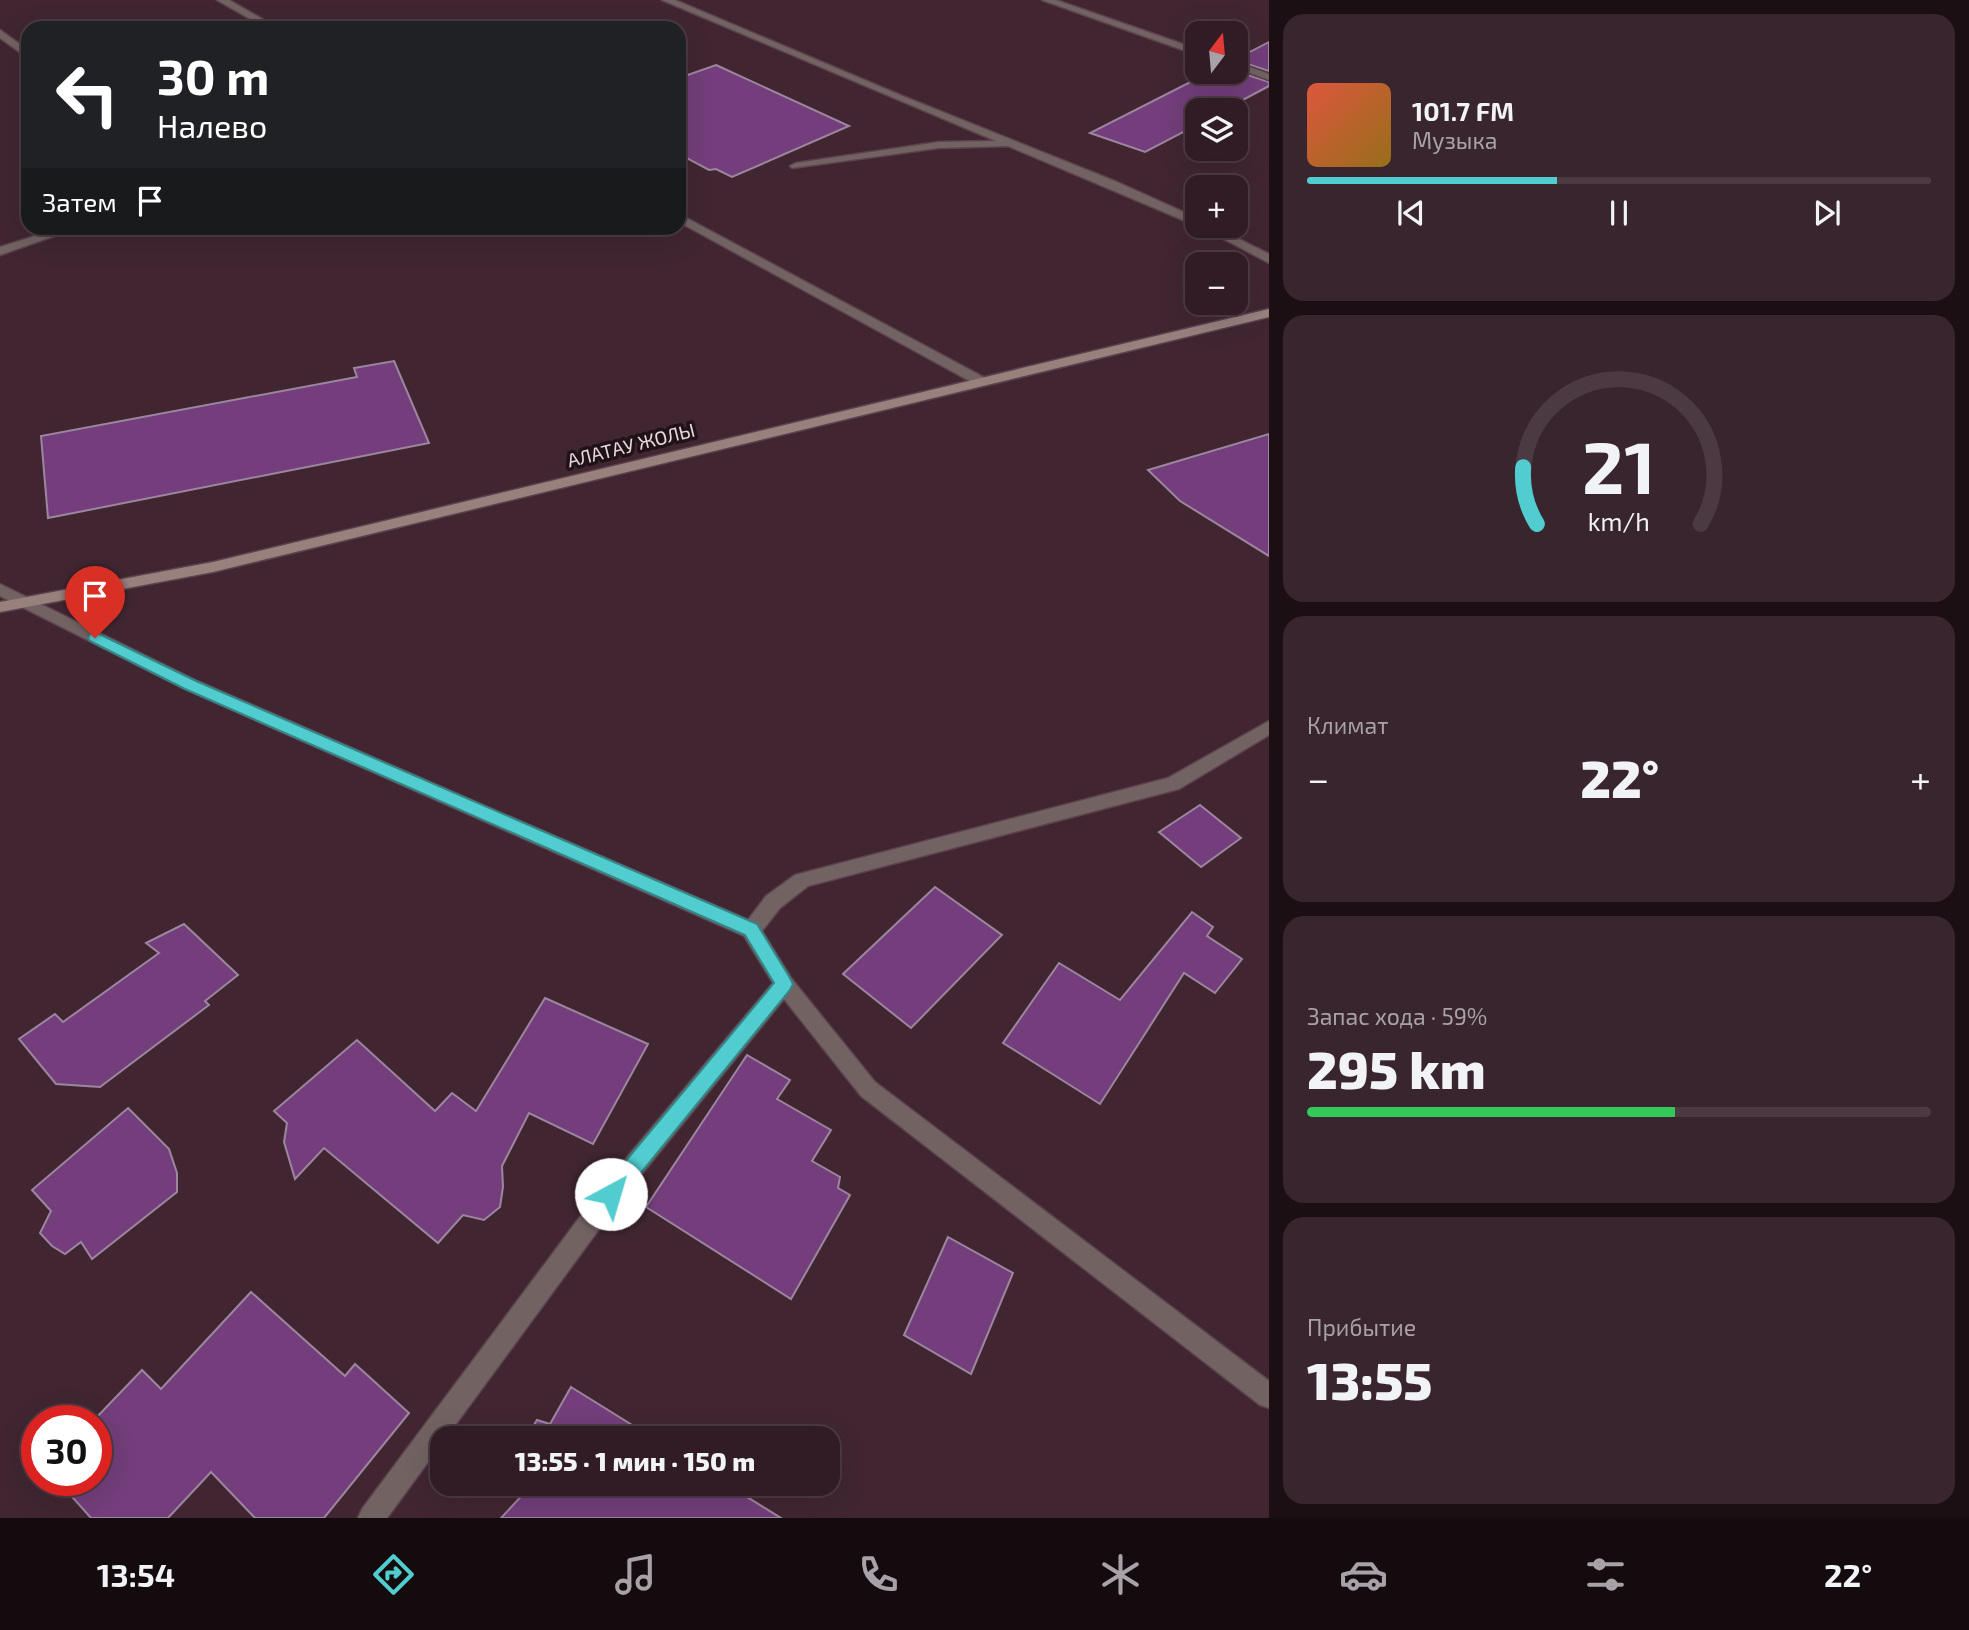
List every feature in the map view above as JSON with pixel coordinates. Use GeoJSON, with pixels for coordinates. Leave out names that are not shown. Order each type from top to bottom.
{"type":"FeatureCollection","features":[{"type":"Feature","properties":{"kind":"main road","name":"АЛАТАУ ЖОЛЫ"},"geometry":{"type":"LineString","coordinates":[[0,607],[213,567],[1269,313]]}},
{"type":"Feature","properties":{"kind":"street"},"geometry":{"type":"LineString","coordinates":[[222,0],[260,21]]}},
{"type":"Feature","properties":{"kind":"street"},"geometry":{"type":"LineString","coordinates":[[667,0],[1113,184],[1185,217]]}},
{"type":"Feature","properties":{"kind":"street"},"geometry":{"type":"LineString","coordinates":[[1047,0],[1185,48]]}},
{"type":"Feature","properties":{"kind":"street"},"geometry":{"type":"LineString","coordinates":[[0,33],[21,50]]}},
{"type":"Feature","properties":{"kind":"street"},"geometry":{"type":"LineString","coordinates":[[1248,69],[1269,76]]}},
{"type":"Feature","properties":{"kind":"street"},"geometry":{"type":"LineString","coordinates":[[796,166],[939,145],[1012,143]]}},
{"type":"Feature","properties":{"kind":"street"},"geometry":{"type":"LineString","coordinates":[[686,221],[982,382]]}},
{"type":"Feature","properties":{"kind":"street"},"geometry":{"type":"LineString","coordinates":[[0,251],[49,235]]}},
{"type":"Feature","properties":{"kind":"street"},"geometry":{"type":"LineString","coordinates":[[1229,238],[1269,258]]}},
{"type":"Feature","properties":{"kind":"street"},"geometry":{"type":"LineString","coordinates":[[0,589],[191,685],[751,930],[784,984],[868,1089],[1269,1395]]}},
{"type":"Feature","properties":{"kind":"street"},"geometry":{"type":"LineString","coordinates":[[751,930],[773,902],[802,880],[1173,784],[1269,727]]}},
{"type":"Feature","properties":{"kind":"street"},"geometry":{"type":"LineString","coordinates":[[371,1518],[611,1194],[784,984]]}},
{"type":"Feature","properties":{"kind":"building"},"geometry":{"type":"Polygon","coordinates":[[[1269,42],[1269,71],[1248,64],[1248,53],[1269,42]]]}},
{"type":"Feature","properties":{"kind":"building"},"geometry":{"type":"Polygon","coordinates":[[[716,65],[849,126],[732,177],[716,169],[709,170],[686,158],[686,76],[716,65]]]}},
{"type":"Feature","properties":{"kind":"building"},"geometry":{"type":"Polygon","coordinates":[[[1248,75],[1269,82],[1269,86],[1246,98],[1185,98],[1185,131],[1145,152],[1090,133],[1186,84],[1248,84],[1248,75]]]}},
{"type":"Feature","properties":{"kind":"building"},"geometry":{"type":"Polygon","coordinates":[[[394,361],[429,443],[48,518],[41,436],[357,377],[354,368],[394,361]]]}},
{"type":"Feature","properties":{"kind":"building"},"geometry":{"type":"Polygon","coordinates":[[[1269,434],[1269,556],[1180,501],[1148,470],[1269,434]]]}},
{"type":"Feature","properties":{"kind":"building"},"geometry":{"type":"Polygon","coordinates":[[[1200,805],[1241,838],[1201,867],[1159,832],[1200,805]]]}},
{"type":"Feature","properties":{"kind":"building"},"geometry":{"type":"Polygon","coordinates":[[[935,887],[1002,935],[911,1028],[843,974],[935,887]]]}},
{"type":"Feature","properties":{"kind":"building"},"geometry":{"type":"Polygon","coordinates":[[[1192,912],[1213,927],[1207,936],[1242,959],[1215,993],[1184,973],[1100,1104],[1003,1043],[1059,963],[1120,1000],[1192,912]]]}},
{"type":"Feature","properties":{"kind":"building"},"geometry":{"type":"Polygon","coordinates":[[[184,924],[238,975],[205,1001],[209,1005],[100,1087],[56,1084],[19,1039],[55,1014],[63,1022],[159,953],[146,943],[184,924]]]}},
{"type":"Feature","properties":{"kind":"building"},"geometry":{"type":"Polygon","coordinates":[[[545,998],[648,1044],[593,1144],[529,1113],[502,1166],[500,1207],[484,1220],[463,1215],[438,1243],[324,1148],[295,1179],[284,1142],[287,1123],[274,1111],[357,1040],[435,1111],[452,1093],[476,1111],[545,998]]]}},
{"type":"Feature","properties":{"kind":"building"},"geometry":{"type":"Polygon","coordinates":[[[747,1055],[790,1080],[777,1099],[831,1130],[812,1161],[840,1177],[838,1188],[850,1195],[791,1299],[646,1207],[747,1055]]]}},
{"type":"Feature","properties":{"kind":"building"},"geometry":{"type":"Polygon","coordinates":[[[128,1108],[169,1149],[177,1173],[177,1192],[92,1259],[81,1242],[65,1254],[52,1246],[40,1233],[51,1211],[32,1190],[128,1108]]]}},
{"type":"Feature","properties":{"kind":"building"},"geometry":{"type":"Polygon","coordinates":[[[948,1237],[1013,1273],[971,1374],[904,1335],[948,1237]]]}},
{"type":"Feature","properties":{"kind":"building"},"geometry":{"type":"Polygon","coordinates":[[[251,1292],[345,1376],[355,1364],[409,1413],[324,1518],[255,1518],[211,1472],[168,1518],[91,1518],[71,1496],[112,1496],[112,1405],[108,1405],[142,1370],[161,1389],[251,1292]]]}},
{"type":"Feature","properties":{"kind":"building"},"geometry":{"type":"Polygon","coordinates":[[[571,1387],[634,1426],[533,1426],[537,1420],[550,1424],[571,1387]]]}},
{"type":"Feature","properties":{"kind":"building"},"geometry":{"type":"Polygon","coordinates":[[[522,1496],[745,1496],[781,1518],[501,1518],[522,1496]]]}},
{"type":"Feature","properties":{"kind":"route"},"geometry":{"type":"LineString","coordinates":[[95,638],[191,685],[751,930],[784,984],[611,1194]]}}]}
